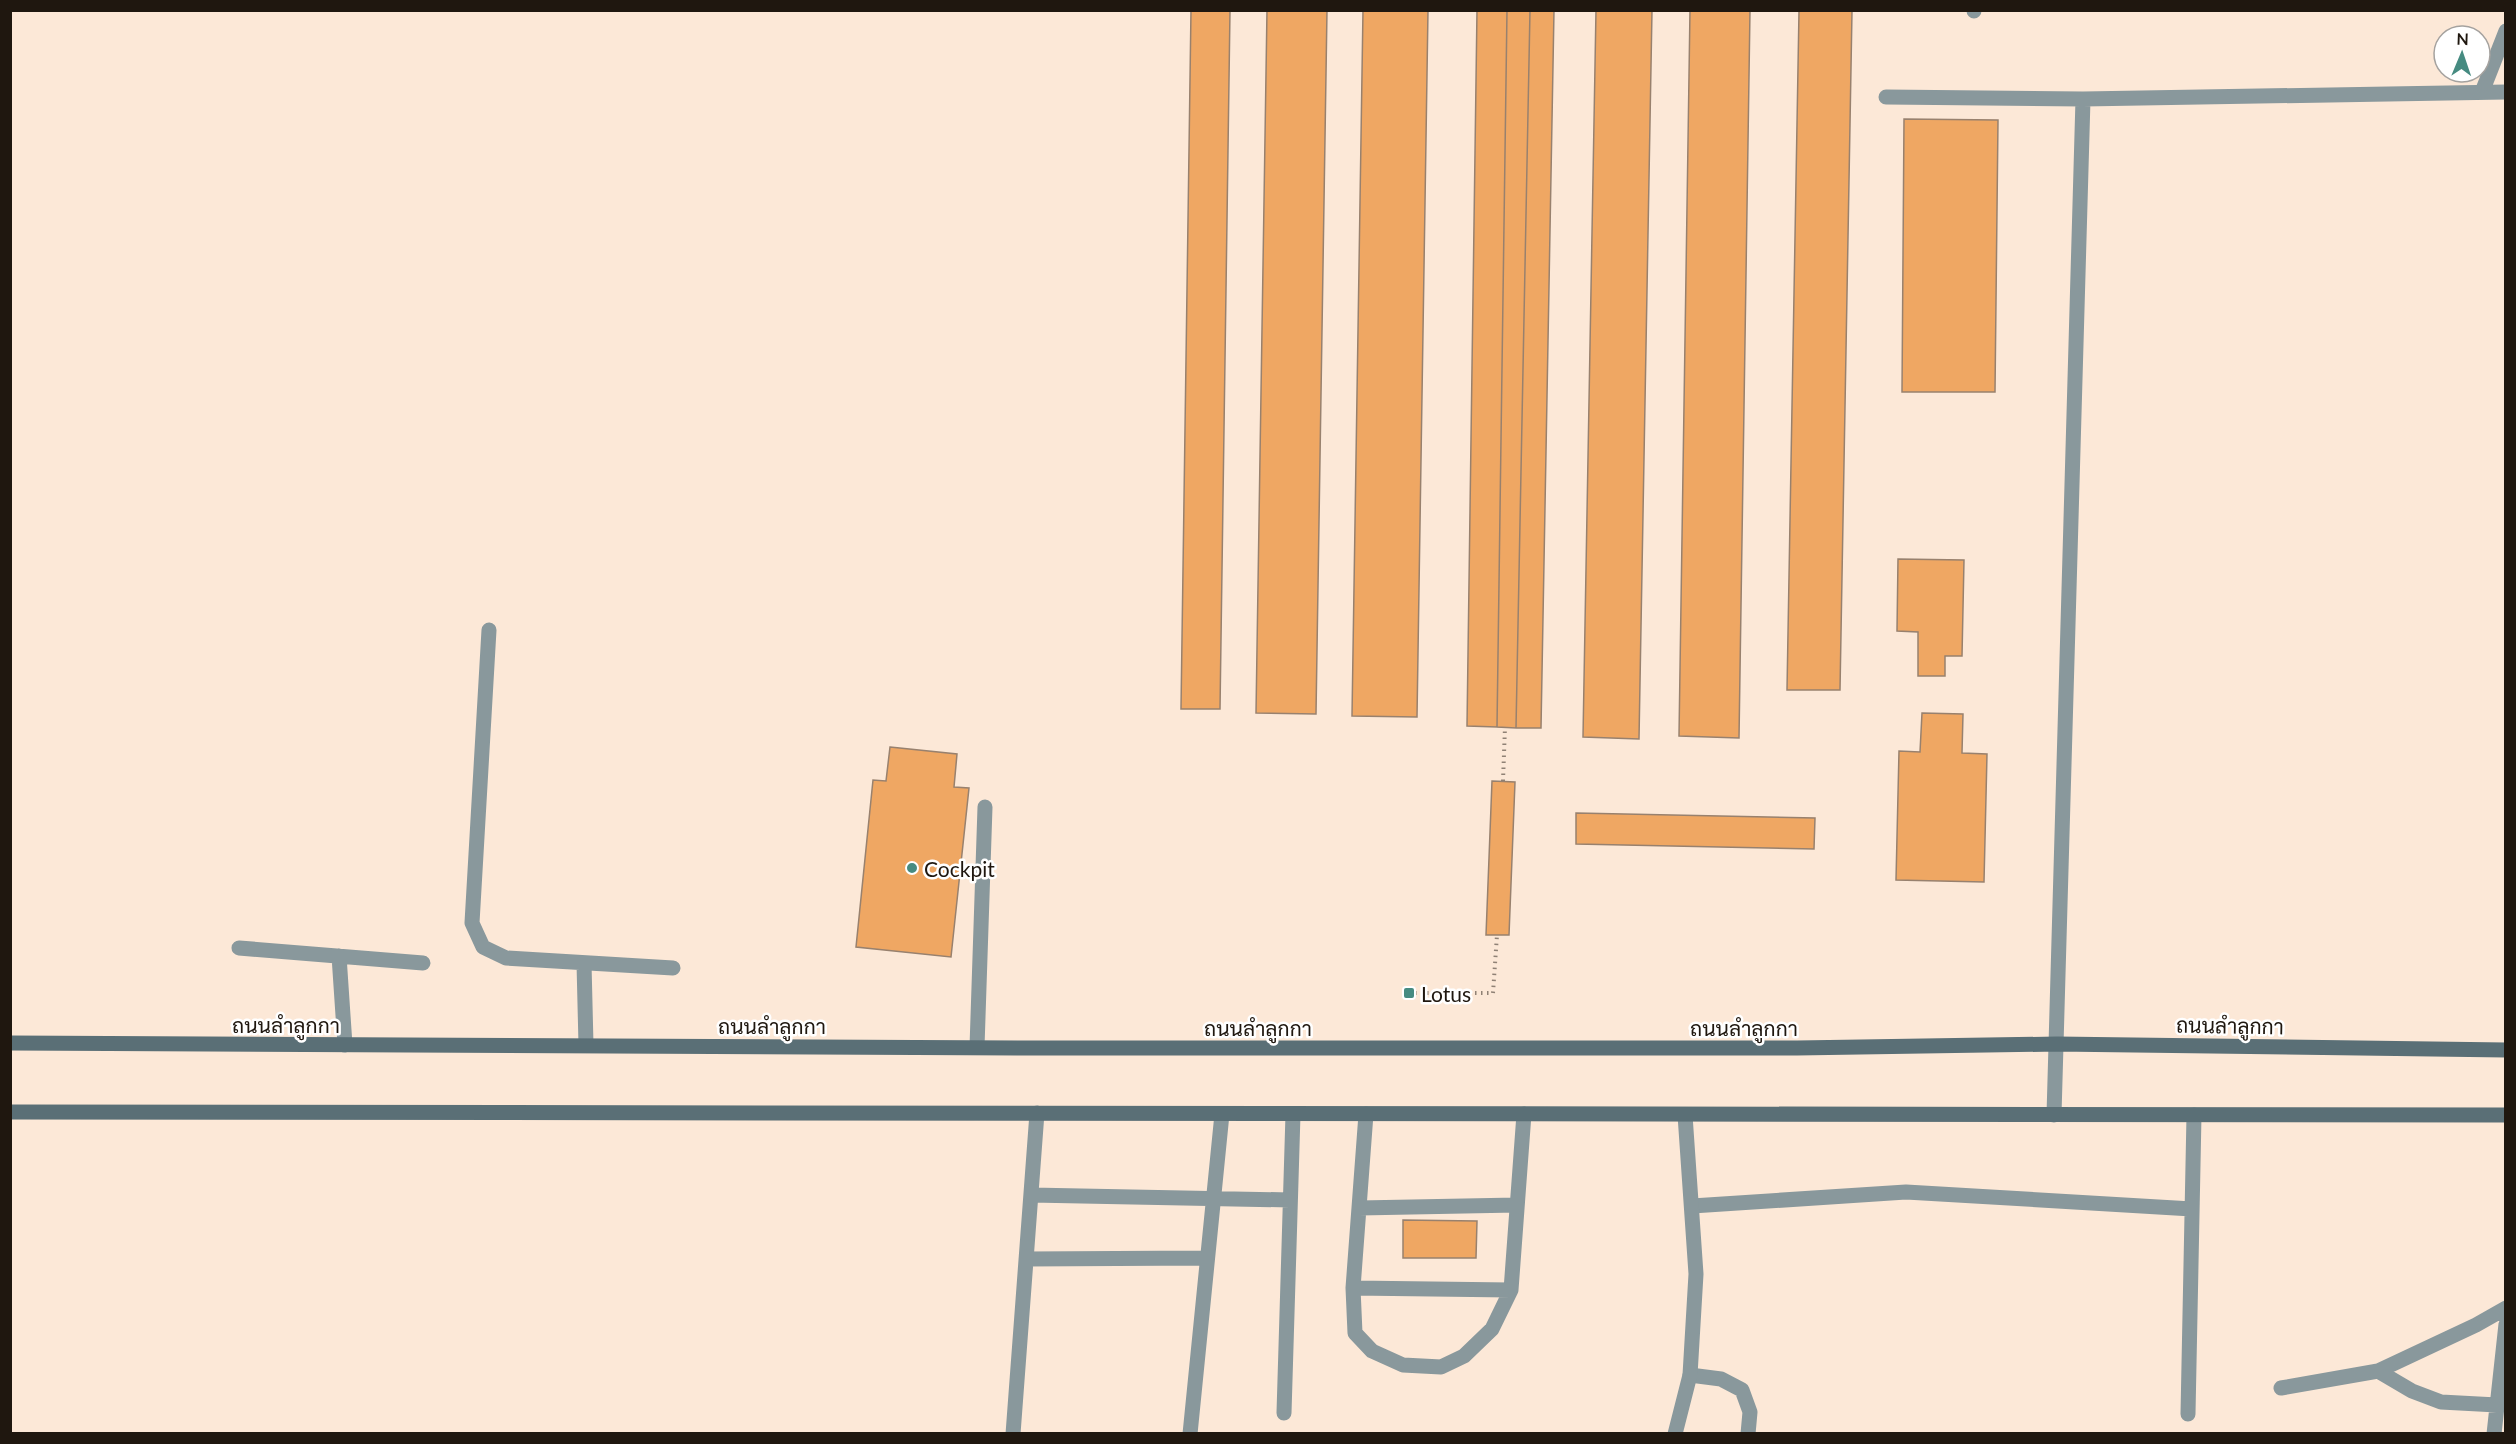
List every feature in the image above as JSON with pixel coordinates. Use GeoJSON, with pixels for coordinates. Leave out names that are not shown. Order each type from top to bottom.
{"type":"FeatureCollection","features":[{"type":"Feature","properties":{"kind":"main road","name":"ถนนลำลูกกา"},"geometry":{"type":"LineString","coordinates":[[10,1043],[1797,1048],[2057,1044],[2505,1050]]}},
{"type":"Feature","properties":{"kind":"main road"},"geometry":{"type":"LineString","coordinates":[[10,1112],[2505,1115]]}},
{"type":"Feature","properties":{"kind":"street"},"geometry":{"type":"LineString","coordinates":[[2482,92],[2505,31]]}},
{"type":"Feature","properties":{"kind":"street"},"geometry":{"type":"LineString","coordinates":[[1886,97],[2083,99],[2505,92]]}},
{"type":"Feature","properties":{"kind":"street"},"geometry":{"type":"LineString","coordinates":[[2054,1115],[2083,99]]}},
{"type":"Feature","properties":{"kind":"street"},"geometry":{"type":"LineString","coordinates":[[489,630],[472,923],[483,947],[507,958],[673,968]]}},
{"type":"Feature","properties":{"kind":"street"},"geometry":{"type":"LineString","coordinates":[[977,1047],[985,807]]}},
{"type":"Feature","properties":{"kind":"street"},"geometry":{"type":"LineString","coordinates":[[239,948],[423,963]]}},
{"type":"Feature","properties":{"kind":"street"},"geometry":{"type":"LineString","coordinates":[[339,956],[345,1045]]}},
{"type":"Feature","properties":{"kind":"street"},"geometry":{"type":"LineString","coordinates":[[584,963],[586,1046]]}},
{"type":"Feature","properties":{"kind":"street"},"geometry":{"type":"LineString","coordinates":[[1013,1434],[1037,1113]]}},
{"type":"Feature","properties":{"kind":"street"},"geometry":{"type":"LineString","coordinates":[[1190,1434],[1222,1114]]}},
{"type":"Feature","properties":{"kind":"street"},"geometry":{"type":"LineString","coordinates":[[1284,1413],[1293,1114]]}},
{"type":"Feature","properties":{"kind":"street"},"geometry":{"type":"LineString","coordinates":[[1366,1114],[1353,1288],[1355,1333],[1372,1351],[1403,1365],[1441,1367],[1464,1356],[1491,1329],[1510,1290],[1524,1114]]}},
{"type":"Feature","properties":{"kind":"street"},"geometry":{"type":"LineString","coordinates":[[1675,1434],[1690,1375],[1696,1274],[1685,1115]]}},
{"type":"Feature","properties":{"kind":"street"},"geometry":{"type":"LineString","coordinates":[[2188,1414],[2194,1115]]}},
{"type":"Feature","properties":{"kind":"street"},"geometry":{"type":"LineString","coordinates":[[1692,1206],[1906,1192],[2192,1209]]}},
{"type":"Feature","properties":{"kind":"street"},"geometry":{"type":"LineString","coordinates":[[1031,1195],[1290,1200]]}},
{"type":"Feature","properties":{"kind":"street"},"geometry":{"type":"LineString","coordinates":[[1359,1208],[1517,1205]]}},
{"type":"Feature","properties":{"kind":"street"},"geometry":{"type":"LineString","coordinates":[[1026,1259],[1208,1258]]}},
{"type":"Feature","properties":{"kind":"street"},"geometry":{"type":"LineString","coordinates":[[1353,1288],[1510,1290]]}},
{"type":"Feature","properties":{"kind":"street"},"geometry":{"type":"LineString","coordinates":[[2281,1388],[2378,1371],[2476,1325],[2505,1308]]}},
{"type":"Feature","properties":{"kind":"street"},"geometry":{"type":"LineString","coordinates":[[2494,1434],[2505,1324]]}},
{"type":"Feature","properties":{"kind":"street"},"geometry":{"type":"LineString","coordinates":[[2378,1371],[2412,1391],[2441,1402],[2497,1405]]}},
{"type":"Feature","properties":{"kind":"street"},"geometry":{"type":"LineString","coordinates":[[1690,1375],[1721,1379],[1742,1390],[1750,1412],[1748,1434]]}},
{"type":"Feature","properties":{"kind":"path"},"geometry":{"type":"LineString","coordinates":[[1503,782],[1505,727]]}},
{"type":"Feature","properties":{"kind":"path"},"geometry":{"type":"LineString","coordinates":[[1409,993],[1493,993],[1497,935]]}},
{"type":"Feature","properties":{"kind":"building"},"geometry":{"type":"Polygon","coordinates":[[[1191,10],[1230,10],[1220,709],[1181,709],[1191,10]]]}},
{"type":"Feature","properties":{"kind":"building"},"geometry":{"type":"Polygon","coordinates":[[[1267,10],[1327,10],[1316,714],[1256,713],[1267,10]]]}},
{"type":"Feature","properties":{"kind":"building"},"geometry":{"type":"Polygon","coordinates":[[[1363,10],[1428,10],[1417,717],[1352,716],[1363,10]]]}},
{"type":"Feature","properties":{"kind":"building"},"geometry":{"type":"Polygon","coordinates":[[[1477,10],[1507,10],[1497,727],[1467,726],[1477,10]]]}},
{"type":"Feature","properties":{"kind":"building"},"geometry":{"type":"Polygon","coordinates":[[[1507,10],[1530,10],[1516,728],[1497,727],[1507,10]]]}},
{"type":"Feature","properties":{"kind":"building"},"geometry":{"type":"Polygon","coordinates":[[[1530,10],[1554,10],[1541,728],[1516,728],[1530,10]]]}},
{"type":"Feature","properties":{"kind":"building"},"geometry":{"type":"Polygon","coordinates":[[[1596,10],[1652,10],[1639,739],[1583,737],[1596,10]]]}},
{"type":"Feature","properties":{"kind":"building"},"geometry":{"type":"Polygon","coordinates":[[[1690,10],[1750,10],[1739,738],[1679,736],[1690,10]]]}},
{"type":"Feature","properties":{"kind":"building"},"geometry":{"type":"Polygon","coordinates":[[[1799,11],[1852,11],[1840,690],[1787,690],[1799,11]]]}},
{"type":"Feature","properties":{"kind":"building"},"geometry":{"type":"Polygon","coordinates":[[[1904,119],[1998,120],[1995,392],[1902,392],[1904,119]]]}},
{"type":"Feature","properties":{"kind":"building"},"geometry":{"type":"Polygon","coordinates":[[[1898,559],[1964,560],[1962,656],[1945,656],[1945,676],[1918,676],[1918,632],[1897,631],[1898,559]]]}},
{"type":"Feature","properties":{"kind":"building"},"geometry":{"type":"Polygon","coordinates":[[[1922,713],[1963,714],[1962,753],[1987,754],[1984,882],[1896,880],[1899,751],[1920,752],[1922,713]]]}},
{"type":"Feature","properties":{"kind":"building","name":"Cockpit"},"geometry":{"type":"Polygon","coordinates":[[[890,747],[957,754],[954,787],[969,788],[951,957],[856,947],[873,780],[886,781],[890,747]]]}},
{"type":"Feature","properties":{"kind":"building"},"geometry":{"type":"Polygon","coordinates":[[[1492,781],[1515,782],[1509,935],[1486,935],[1492,781]]]}},
{"type":"Feature","properties":{"kind":"building"},"geometry":{"type":"Polygon","coordinates":[[[1576,813],[1815,818],[1814,849],[1576,844],[1576,813]]]}},
{"type":"Feature","properties":{"kind":"building"},"geometry":{"type":"Polygon","coordinates":[[[1403,1220],[1477,1221],[1476,1258],[1403,1258],[1403,1220]]]}},
{"type":"Feature","properties":{"kind":"place","name":"Cockpit"},"geometry":{"type":"Point","coordinates":[912,868]}},
{"type":"Feature","properties":{"kind":"place","name":"Lotus"},"geometry":{"type":"Point","coordinates":[1409,993]}}]}
